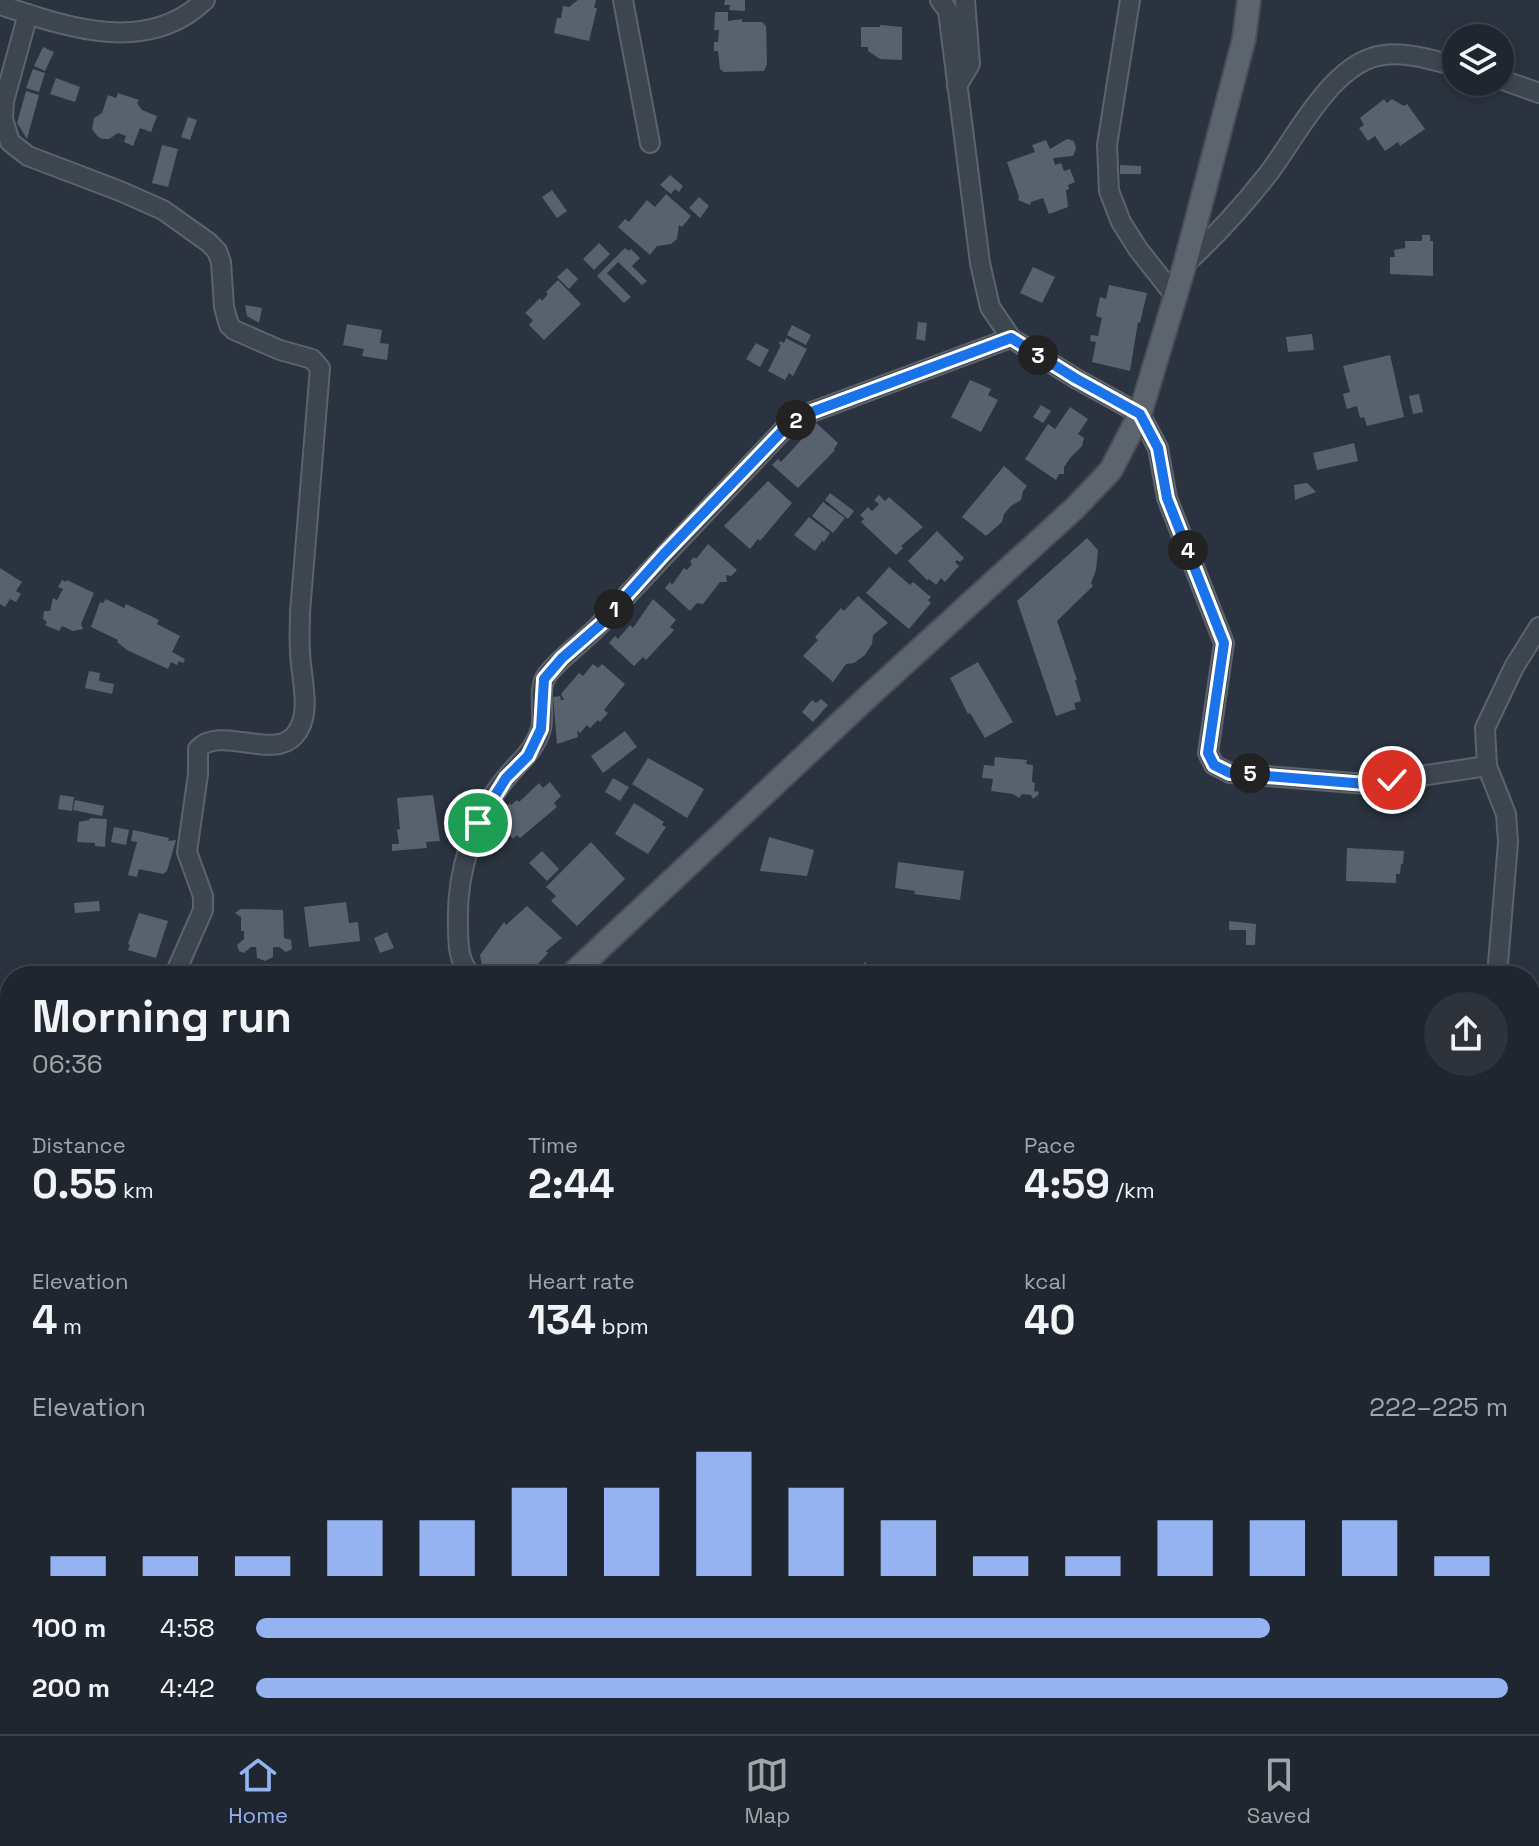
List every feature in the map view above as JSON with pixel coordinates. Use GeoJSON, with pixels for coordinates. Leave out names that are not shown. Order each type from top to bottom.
{"type":"FeatureCollection","features":[{"type":"Feature","properties":{"kind":"main road"},"geometry":{"type":"LineString","coordinates":[[581,966],[1075,508],[1111,470],[1140,414],[1185,264],[1244,39],[1249,0]]}},
{"type":"Feature","properties":{"kind":"street"},"geometry":{"type":"LineString","coordinates":[[0,5],[95,32],[121,34],[168,25],[192,12],[205,0]]}},
{"type":"Feature","properties":{"kind":"street"},"geometry":{"type":"LineString","coordinates":[[623,0],[650,143]]}},
{"type":"Feature","properties":{"kind":"street"},"geometry":{"type":"LineString","coordinates":[[940,0],[948,11],[980,263],[990,307],[1011,338],[1140,414],[1158,448],[1167,498],[1224,643],[1208,753],[1214,765],[1230,773],[1366,784],[1487,766]]}},
{"type":"Feature","properties":{"kind":"street"},"geometry":{"type":"LineString","coordinates":[[957,86],[970,64],[965,0]]}},
{"type":"Feature","properties":{"kind":"street"},"geometry":{"type":"LineString","coordinates":[[1130,0],[1107,145],[1109,191],[1121,222],[1175,296]]}},
{"type":"Feature","properties":{"kind":"street"},"geometry":{"type":"LineString","coordinates":[[28,14],[4,101],[3,119],[10,142],[28,156],[163,210],[197,233],[217,251],[229,325],[280,350],[312,359],[320,368],[300,612],[305,701],[303,716],[294,736],[287,741],[264,744],[214,740],[204,742],[198,749],[198,774],[187,852],[203,896],[203,910],[178,966]]}},
{"type":"Feature","properties":{"kind":"street"},"geometry":{"type":"LineString","coordinates":[[1185,264],[1216,236],[1244,204],[1321,99],[1341,77],[1360,64],[1383,55],[1415,56],[1442,63]]}},
{"type":"Feature","properties":{"kind":"street"},"geometry":{"type":"LineString","coordinates":[[1514,84],[1539,93]]}},
{"type":"Feature","properties":{"kind":"street"},"geometry":{"type":"LineString","coordinates":[[464,966],[459,953],[457,907],[462,873],[478,823],[506,778],[528,756],[541,729],[544,679],[562,658],[601,624],[788,425],[809,413],[1011,338]]}},
{"type":"Feature","properties":{"kind":"street"},"geometry":{"type":"LineString","coordinates":[[1498,966],[1508,842],[1506,814],[1487,766],[1485,728],[1514,667],[1539,627]]}},
{"type":"Feature","properties":{"kind":"building"},"geometry":{"type":"Polygon","coordinates":[[[578,0],[596,0],[589,41],[554,33],[563,6],[569,7],[578,0]]]}},
{"type":"Feature","properties":{"kind":"building"},"geometry":{"type":"Polygon","coordinates":[[[725,0],[745,0],[745,11],[729,10],[730,5],[724,5],[725,0]]]}},
{"type":"Feature","properties":{"kind":"building"},"geometry":{"type":"Polygon","coordinates":[[[715,12],[728,12],[728,21],[742,19],[742,22],[762,22],[766,26],[767,64],[764,71],[724,72],[720,69],[718,51],[714,51],[719,30],[714,30],[715,12]]]}},
{"type":"Feature","properties":{"kind":"building"},"geometry":{"type":"Polygon","coordinates":[[[861,27],[902,27],[902,60],[880,59],[868,51],[868,47],[861,47],[861,27]]]}},
{"type":"Feature","properties":{"kind":"building"},"geometry":{"type":"Polygon","coordinates":[[[43,47],[54,52],[45,71],[34,66],[43,47]]]}},
{"type":"Feature","properties":{"kind":"building"},"geometry":{"type":"Polygon","coordinates":[[[33,69],[45,73],[39,92],[26,88],[33,69]]]}},
{"type":"Feature","properties":{"kind":"building"},"geometry":{"type":"Polygon","coordinates":[[[56,78],[80,87],[75,102],[50,94],[56,78]]]}},
{"type":"Feature","properties":{"kind":"building"},"geometry":{"type":"Polygon","coordinates":[[[26,91],[39,95],[27,139],[17,123],[26,91]]]}},
{"type":"Feature","properties":{"kind":"building"},"geometry":{"type":"Polygon","coordinates":[[[118,93],[139,100],[137,103],[142,110],[157,116],[151,132],[140,128],[133,146],[124,142],[126,136],[118,133],[103,139],[92,129],[94,118],[102,113],[108,95],[116,98],[118,93]]]}},
{"type":"Feature","properties":{"kind":"building"},"geometry":{"type":"Polygon","coordinates":[[[1384,99],[1387,103],[1392,99],[1404,106],[1407,104],[1425,129],[1400,146],[1398,142],[1385,151],[1375,136],[1368,141],[1359,128],[1364,125],[1360,118],[1384,99]]]}},
{"type":"Feature","properties":{"kind":"building"},"geometry":{"type":"Polygon","coordinates":[[[188,117],[197,120],[190,140],[181,137],[188,117]]]}},
{"type":"Feature","properties":{"kind":"building"},"geometry":{"type":"Polygon","coordinates":[[[1067,139],[1074,141],[1076,148],[1073,156],[1053,158],[1055,165],[1061,163],[1064,171],[1070,169],[1075,182],[1068,185],[1069,189],[1066,190],[1068,207],[1049,214],[1043,198],[1030,205],[1018,200],[1007,162],[1035,152],[1032,145],[1046,140],[1050,149],[1067,139]]]}},
{"type":"Feature","properties":{"kind":"building"},"geometry":{"type":"Polygon","coordinates":[[[162,145],[178,149],[168,187],[152,183],[162,145]]]}},
{"type":"Feature","properties":{"kind":"building"},"geometry":{"type":"Polygon","coordinates":[[[1120,165],[1141,166],[1141,174],[1120,174],[1120,165]]]}},
{"type":"Feature","properties":{"kind":"building"},"geometry":{"type":"Polygon","coordinates":[[[670,175],[683,186],[679,192],[675,189],[671,194],[660,185],[670,175]]]}},
{"type":"Feature","properties":{"kind":"building"},"geometry":{"type":"Polygon","coordinates":[[[552,190],[567,211],[557,218],[542,197],[552,190]]]}},
{"type":"Feature","properties":{"kind":"building"},"geometry":{"type":"Polygon","coordinates":[[[666,194],[691,216],[682,227],[679,225],[677,239],[671,244],[657,246],[650,255],[618,227],[625,219],[629,222],[647,200],[655,207],[666,194]]]}},
{"type":"Feature","properties":{"kind":"building"},"geometry":{"type":"Polygon","coordinates":[[[699,197],[709,206],[700,218],[689,208],[699,197]]]}},
{"type":"Feature","properties":{"kind":"building"},"geometry":{"type":"Polygon","coordinates":[[[1422,235],[1430,235],[1430,241],[1433,241],[1433,276],[1390,274],[1390,257],[1395,257],[1394,250],[1405,248],[1405,241],[1422,241],[1422,235]]]}},
{"type":"Feature","properties":{"kind":"building"},"geometry":{"type":"Polygon","coordinates":[[[599,243],[610,254],[594,270],[583,259],[599,243]]]}},
{"type":"Feature","properties":{"kind":"building"},"geometry":{"type":"Polygon","coordinates":[[[625,248],[631,249],[640,258],[632,266],[647,281],[642,285],[618,262],[607,273],[631,297],[624,303],[597,276],[625,248]]]}},
{"type":"Feature","properties":{"kind":"building"},"geometry":{"type":"Polygon","coordinates":[[[1033,267],[1055,277],[1042,303],[1020,293],[1033,267]]]}},
{"type":"Feature","properties":{"kind":"building"},"geometry":{"type":"Polygon","coordinates":[[[567,268],[578,279],[569,289],[557,277],[567,268]]]}},
{"type":"Feature","properties":{"kind":"building"},"geometry":{"type":"Polygon","coordinates":[[[558,280],[581,304],[544,340],[529,325],[533,320],[525,313],[540,298],[542,301],[558,280]]]}},
{"type":"Feature","properties":{"kind":"building"},"geometry":{"type":"Polygon","coordinates":[[[1109,285],[1147,293],[1138,322],[1130,371],[1092,362],[1096,342],[1090,341],[1091,335],[1098,336],[1102,318],[1096,316],[1100,297],[1106,299],[1109,285]]]}},
{"type":"Feature","properties":{"kind":"building"},"geometry":{"type":"Polygon","coordinates":[[[245,305],[262,308],[259,323],[247,316],[245,305]]]}},
{"type":"Feature","properties":{"kind":"building"},"geometry":{"type":"Polygon","coordinates":[[[918,322],[927,323],[925,341],[916,339],[918,322]]]}},
{"type":"Feature","properties":{"kind":"building"},"geometry":{"type":"Polygon","coordinates":[[[347,324],[382,330],[380,343],[389,344],[387,360],[362,356],[364,349],[343,345],[347,324]]]}},
{"type":"Feature","properties":{"kind":"building"},"geometry":{"type":"Polygon","coordinates":[[[792,325],[811,335],[806,345],[787,335],[792,325]]]}},
{"type":"Feature","properties":{"kind":"building"},"geometry":{"type":"Polygon","coordinates":[[[1312,334],[1314,350],[1288,352],[1286,337],[1312,334]]]}},
{"type":"Feature","properties":{"kind":"building"},"geometry":{"type":"Polygon","coordinates":[[[786,338],[807,349],[793,376],[789,373],[785,380],[768,371],[781,345],[780,341],[784,343],[786,338]]]}},
{"type":"Feature","properties":{"kind":"building"},"geometry":{"type":"Polygon","coordinates":[[[756,343],[769,350],[760,367],[746,359],[756,343]]]}},
{"type":"Feature","properties":{"kind":"building"},"geometry":{"type":"Polygon","coordinates":[[[1390,355],[1404,417],[1367,426],[1364,417],[1360,418],[1357,406],[1347,409],[1343,394],[1350,392],[1343,366],[1390,355]]]}},
{"type":"Feature","properties":{"kind":"building"},"geometry":{"type":"Polygon","coordinates":[[[970,380],[991,389],[988,395],[998,400],[981,432],[951,417],[970,380]]]}},
{"type":"Feature","properties":{"kind":"building"},"geometry":{"type":"Polygon","coordinates":[[[1419,394],[1423,412],[1413,414],[1409,396],[1419,394]]]}},
{"type":"Feature","properties":{"kind":"building"},"geometry":{"type":"Polygon","coordinates":[[[1041,405],[1051,411],[1043,423],[1033,417],[1041,405]]]}},
{"type":"Feature","properties":{"kind":"building"},"geometry":{"type":"Polygon","coordinates":[[[1070,407],[1088,419],[1078,434],[1084,438],[1082,446],[1064,467],[1064,474],[1059,474],[1056,480],[1025,459],[1048,424],[1055,429],[1070,407]]]}},
{"type":"Feature","properties":{"kind":"building"},"geometry":{"type":"Polygon","coordinates":[[[814,421],[838,443],[835,450],[798,488],[772,465],[778,459],[781,462],[811,429],[808,427],[814,421]]]}},
{"type":"Feature","properties":{"kind":"building"},"geometry":{"type":"Polygon","coordinates":[[[1354,443],[1358,461],[1317,470],[1313,453],[1354,443]]]}},
{"type":"Feature","properties":{"kind":"building"},"geometry":{"type":"Polygon","coordinates":[[[1004,466],[1027,486],[1021,500],[1011,506],[1002,522],[986,536],[962,517],[1004,466]]]}},
{"type":"Feature","properties":{"kind":"building"},"geometry":{"type":"Polygon","coordinates":[[[768,481],[792,503],[750,549],[724,526],[768,481]]]}},
{"type":"Feature","properties":{"kind":"building"},"geometry":{"type":"Polygon","coordinates":[[[1307,483],[1316,492],[1295,500],[1294,485],[1307,483]]]}},
{"type":"Feature","properties":{"kind":"building"},"geometry":{"type":"Polygon","coordinates":[[[830,493],[854,511],[848,519],[825,500],[830,493]]]}},
{"type":"Feature","properties":{"kind":"building"},"geometry":{"type":"Polygon","coordinates":[[[879,495],[885,501],[889,497],[923,527],[901,546],[903,548],[896,555],[861,522],[864,519],[860,515],[868,507],[872,511],[879,504],[874,500],[879,495]]]}},
{"type":"Feature","properties":{"kind":"building"},"geometry":{"type":"Polygon","coordinates":[[[823,502],[845,518],[833,533],[812,516],[823,502]]]}},
{"type":"Feature","properties":{"kind":"building"},"geometry":{"type":"Polygon","coordinates":[[[809,517],[830,533],[824,542],[813,534],[822,541],[815,551],[794,535],[809,517]]]}},
{"type":"Feature","properties":{"kind":"building"},"geometry":{"type":"Polygon","coordinates":[[[937,531],[964,558],[955,562],[959,566],[945,582],[941,578],[936,585],[908,561],[937,531]]]}},
{"type":"Feature","properties":{"kind":"building"},"geometry":{"type":"Polygon","coordinates":[[[1087,538],[1098,550],[1093,586],[1057,621],[1081,701],[1074,703],[1076,709],[1056,716],[1017,601],[1087,538]]]}},
{"type":"Feature","properties":{"kind":"building"},"geometry":{"type":"Polygon","coordinates":[[[708,544],[737,570],[731,576],[726,575],[727,582],[720,582],[703,604],[697,603],[690,611],[665,588],[670,582],[672,585],[684,568],[687,570],[692,564],[690,561],[694,557],[696,559],[708,544]]]}},
{"type":"Feature","properties":{"kind":"building"},"geometry":{"type":"Polygon","coordinates":[[[889,567],[910,585],[913,582],[931,597],[928,600],[931,603],[909,629],[866,593],[889,567]]]}},
{"type":"Feature","properties":{"kind":"building"},"geometry":{"type":"Polygon","coordinates":[[[0,568],[22,582],[16,591],[21,594],[16,602],[10,599],[5,607],[0,604],[0,568]]]}},
{"type":"Feature","properties":{"kind":"building"},"geometry":{"type":"Polygon","coordinates":[[[62,580],[94,593],[81,624],[83,629],[73,631],[62,626],[59,631],[45,625],[44,611],[50,611],[53,598],[57,600],[63,589],[58,587],[62,580]]]}},
{"type":"Feature","properties":{"kind":"building"},"geometry":{"type":"Polygon","coordinates":[[[858,596],[888,623],[873,635],[872,644],[865,655],[854,663],[846,664],[833,682],[803,656],[841,608],[844,611],[858,596]]]}},
{"type":"Feature","properties":{"kind":"building"},"geometry":{"type":"Polygon","coordinates":[[[106,599],[124,608],[126,604],[159,620],[157,624],[180,636],[172,652],[185,659],[183,663],[179,661],[177,665],[171,662],[168,669],[127,650],[118,640],[91,627],[100,602],[106,599]]]}},
{"type":"Feature","properties":{"kind":"building"},"geometry":{"type":"Polygon","coordinates":[[[653,599],[676,620],[670,627],[674,630],[646,660],[643,657],[634,666],[609,643],[615,636],[618,639],[630,625],[633,628],[653,599]]]}},
{"type":"Feature","properties":{"kind":"building"},"geometry":{"type":"Polygon","coordinates":[[[978,662],[1013,722],[985,738],[968,714],[950,678],[978,662]]]}},
{"type":"Feature","properties":{"kind":"building"},"geometry":{"type":"Polygon","coordinates":[[[593,664],[598,668],[602,664],[625,684],[604,710],[608,713],[600,722],[598,720],[590,728],[587,725],[580,733],[577,730],[578,737],[557,744],[553,697],[560,696],[564,700],[561,694],[579,673],[583,676],[593,664]]]}},
{"type":"Feature","properties":{"kind":"building"},"geometry":{"type":"Polygon","coordinates":[[[89,671],[100,673],[99,681],[114,684],[112,694],[85,688],[89,671]]]}},
{"type":"Feature","properties":{"kind":"building"},"geometry":{"type":"Polygon","coordinates":[[[821,699],[828,705],[813,722],[802,712],[812,700],[816,703],[821,699]]]}},
{"type":"Feature","properties":{"kind":"building"},"geometry":{"type":"Polygon","coordinates":[[[625,731],[637,747],[603,773],[591,756],[625,731]]]}},
{"type":"Feature","properties":{"kind":"building"},"geometry":{"type":"Polygon","coordinates":[[[995,757],[1027,760],[1026,764],[1033,765],[1032,782],[1038,795],[1033,799],[1031,795],[1022,794],[1019,798],[1013,794],[991,791],[993,779],[982,778],[984,765],[994,766],[995,757]]]}},
{"type":"Feature","properties":{"kind":"building"},"geometry":{"type":"Polygon","coordinates":[[[648,758],[704,789],[687,818],[632,784],[648,758]]]}},
{"type":"Feature","properties":{"kind":"building"},"geometry":{"type":"Polygon","coordinates":[[[613,778],[629,787],[620,801],[605,792],[613,778]]]}},
{"type":"Feature","properties":{"kind":"building"},"geometry":{"type":"Polygon","coordinates":[[[550,782],[561,796],[554,803],[557,807],[520,838],[517,835],[513,839],[495,818],[510,803],[519,802],[539,783],[543,788],[550,782]]]}},
{"type":"Feature","properties":{"kind":"building"},"geometry":{"type":"Polygon","coordinates":[[[60,795],[74,797],[72,811],[58,809],[60,795]]]}},
{"type":"Feature","properties":{"kind":"building"},"geometry":{"type":"Polygon","coordinates":[[[433,795],[440,841],[426,842],[427,848],[392,851],[392,844],[399,844],[397,798],[433,795]]]}},
{"type":"Feature","properties":{"kind":"building"},"geometry":{"type":"Polygon","coordinates":[[[75,800],[104,806],[102,816],[73,810],[75,800]]]}},
{"type":"Feature","properties":{"kind":"building"},"geometry":{"type":"Polygon","coordinates":[[[634,803],[664,822],[662,825],[666,827],[648,854],[615,834],[634,803]]]}},
{"type":"Feature","properties":{"kind":"building"},"geometry":{"type":"Polygon","coordinates":[[[90,818],[107,819],[105,847],[77,842],[79,822],[90,818]]]}},
{"type":"Feature","properties":{"kind":"building"},"geometry":{"type":"Polygon","coordinates":[[[114,827],[129,830],[126,845],[111,842],[114,827]]]}},
{"type":"Feature","properties":{"kind":"building"},"geometry":{"type":"Polygon","coordinates":[[[133,830],[169,838],[168,841],[176,840],[167,871],[163,874],[139,869],[137,877],[128,875],[137,842],[131,841],[133,830]]]}},
{"type":"Feature","properties":{"kind":"building"},"geometry":{"type":"Polygon","coordinates":[[[769,837],[814,850],[807,876],[760,871],[769,837]]]}},
{"type":"Feature","properties":{"kind":"building"},"geometry":{"type":"Polygon","coordinates":[[[591,842],[625,879],[577,926],[551,901],[556,896],[546,887],[591,842]]]}},
{"type":"Feature","properties":{"kind":"building"},"geometry":{"type":"Polygon","coordinates":[[[1347,848],[1404,851],[1396,883],[1346,881],[1347,848]]]}},
{"type":"Feature","properties":{"kind":"building"},"geometry":{"type":"Polygon","coordinates":[[[542,851],[559,869],[547,881],[529,863],[542,851]]]}},
{"type":"Feature","properties":{"kind":"building"},"geometry":{"type":"Polygon","coordinates":[[[898,862],[964,871],[960,900],[914,894],[915,891],[895,888],[898,862]]]}},
{"type":"Feature","properties":{"kind":"building"},"geometry":{"type":"Polygon","coordinates":[[[99,901],[100,911],[75,913],[74,903],[99,901]]]}},
{"type":"Feature","properties":{"kind":"building"},"geometry":{"type":"Polygon","coordinates":[[[346,902],[349,923],[358,922],[360,941],[309,947],[304,907],[346,902]]]}},
{"type":"Feature","properties":{"kind":"building"},"geometry":{"type":"Polygon","coordinates":[[[527,906],[562,938],[546,951],[548,953],[536,966],[482,966],[480,955],[504,922],[506,925],[527,906]]]}},
{"type":"Feature","properties":{"kind":"building"},"geometry":{"type":"Polygon","coordinates":[[[241,909],[283,910],[284,938],[291,940],[292,949],[286,952],[273,947],[273,957],[265,961],[257,958],[256,947],[244,953],[239,951],[237,945],[244,939],[244,931],[241,931],[241,917],[235,913],[241,909]]]}},
{"type":"Feature","properties":{"kind":"building"},"geometry":{"type":"Polygon","coordinates":[[[139,913],[168,921],[156,958],[128,950],[139,913]]]}},
{"type":"Feature","properties":{"kind":"building"},"geometry":{"type":"Polygon","coordinates":[[[1229,921],[1256,924],[1255,945],[1246,945],[1246,930],[1229,930],[1229,921]]]}},
{"type":"Feature","properties":{"kind":"building"},"geometry":{"type":"Polygon","coordinates":[[[387,932],[394,948],[380,953],[374,938],[387,932]]]}},
{"type":"Feature","properties":{"kind":"route"},"geometry":{"type":"LineString","coordinates":[[478,823],[506,778],[528,756],[541,729],[544,679],[562,658],[601,624],[788,425],[809,413],[1011,338],[1140,414],[1158,448],[1167,498],[1224,643],[1208,753],[1214,765],[1230,773],[1366,784],[1392,780]]}}]}
